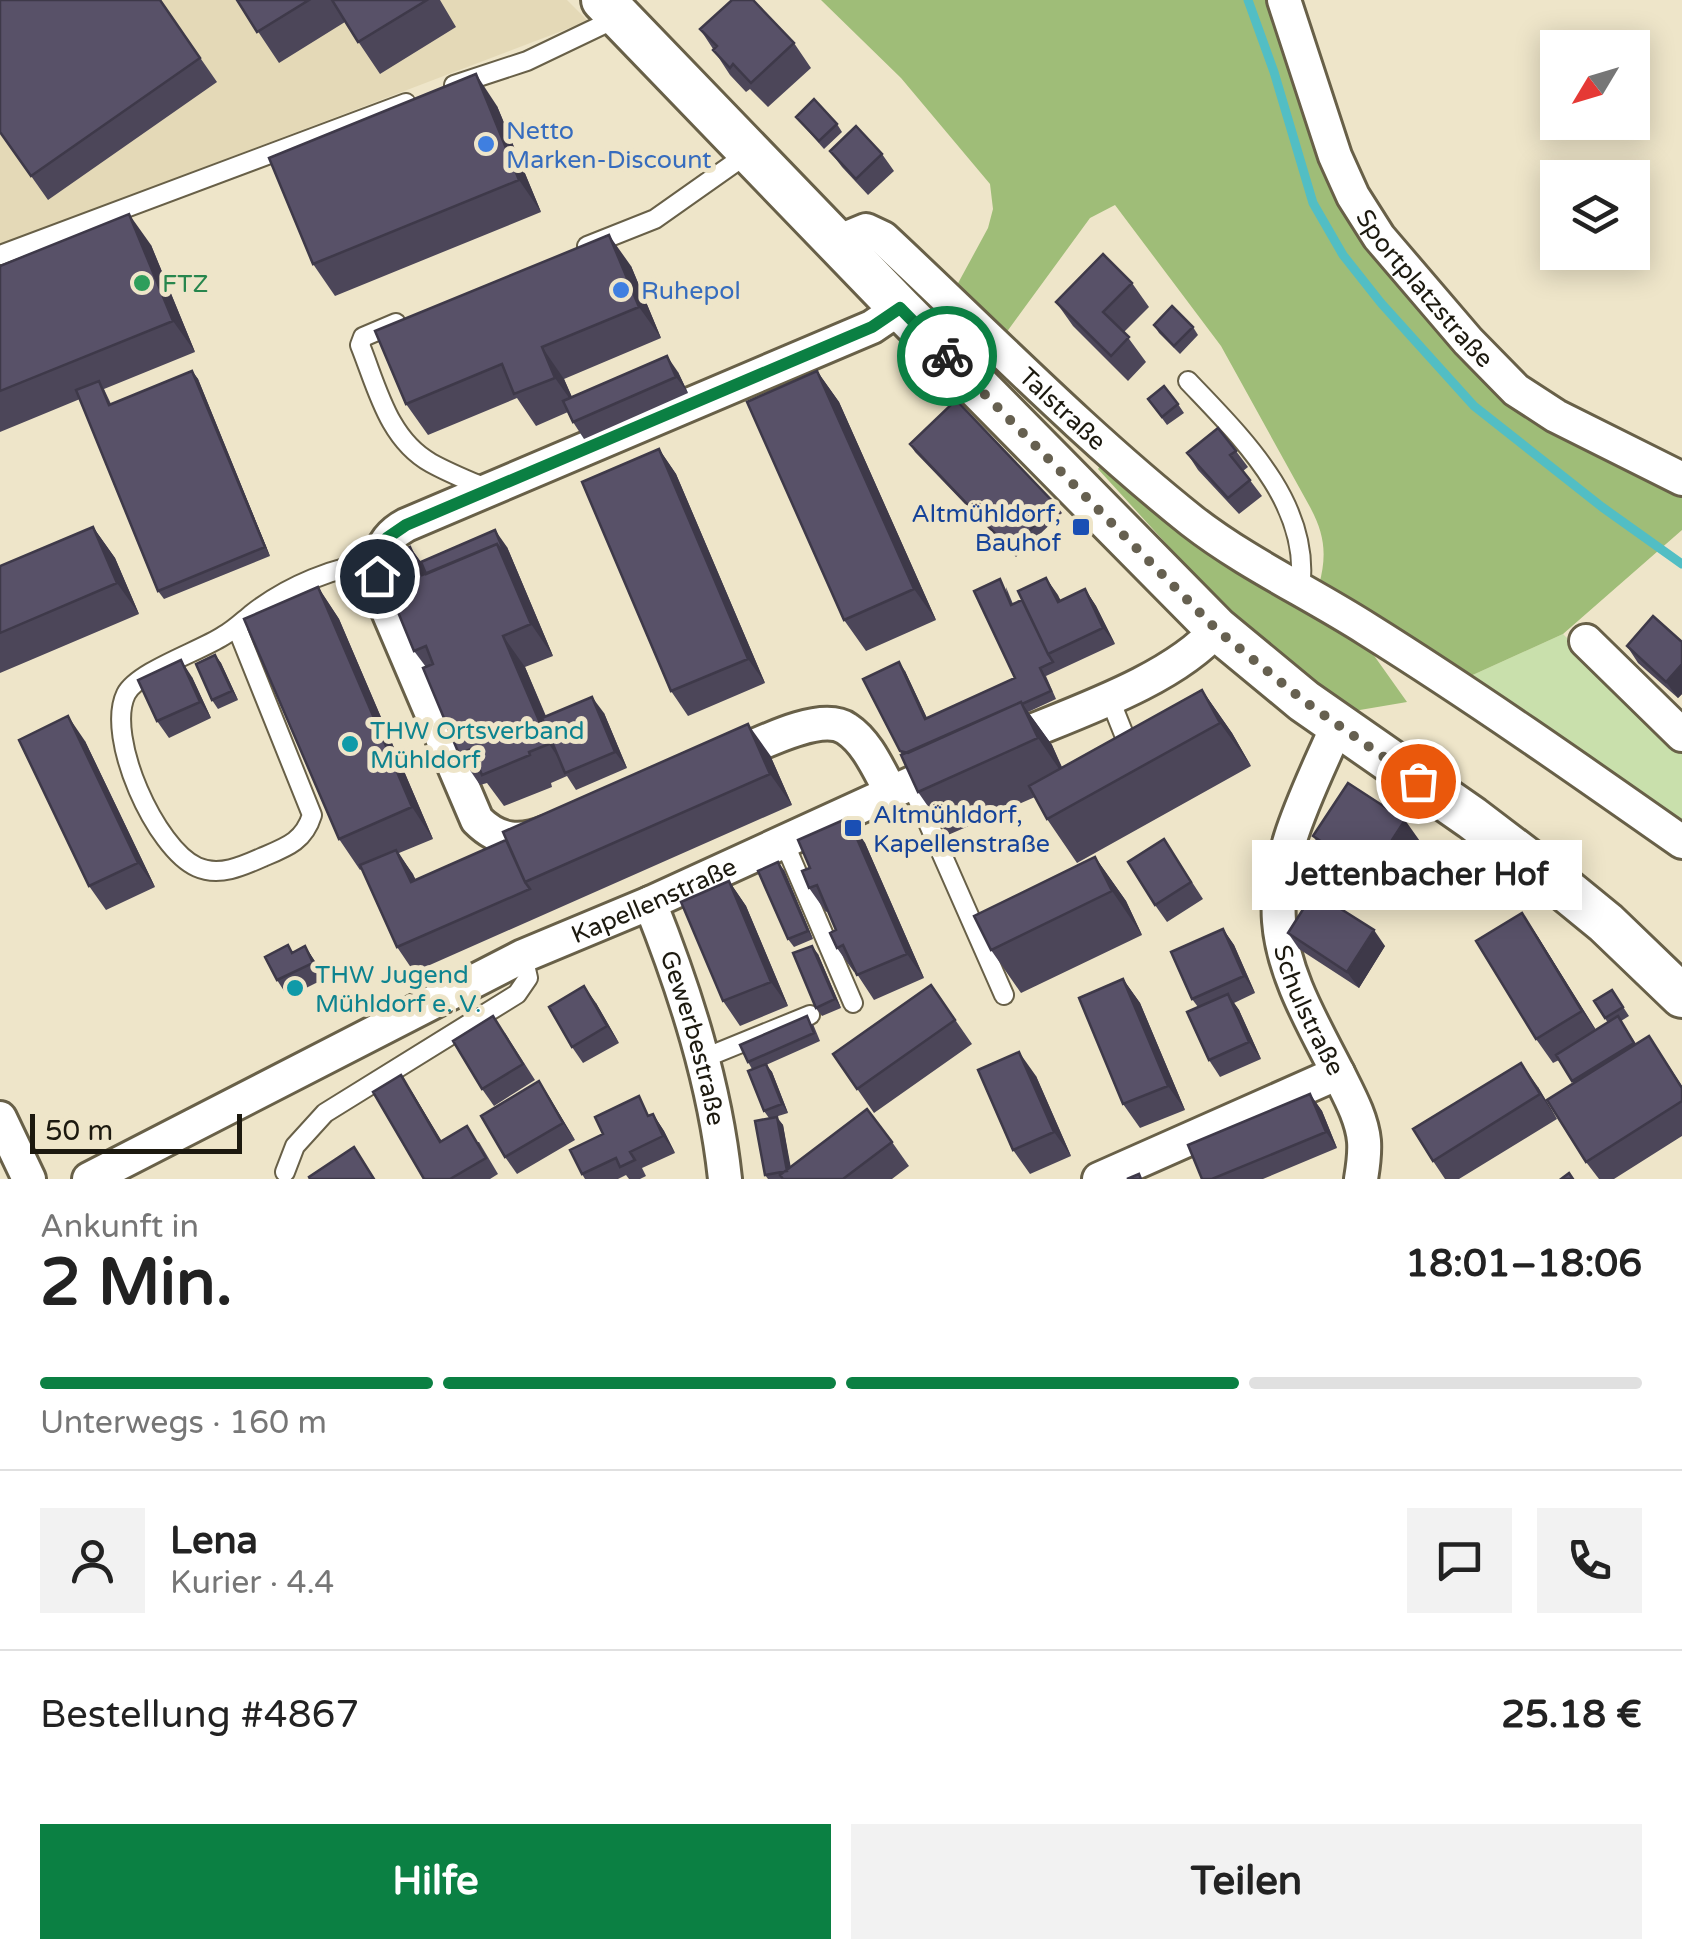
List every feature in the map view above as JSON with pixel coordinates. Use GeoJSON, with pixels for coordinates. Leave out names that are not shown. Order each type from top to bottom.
{"type":"FeatureCollection","features":[{"type":"Feature","properties":{"kind":"street","name":"Sportplatzstraße"},"geometry":{"type":"LineString","coordinates":[[1284,0],[1339,166],[1352,196],[1379,237],[1468,341],[1516,390],[1556,416],[1682,479]]}},
{"type":"Feature","properties":{"kind":"street"},"geometry":{"type":"LineString","coordinates":[[611,9],[1217,630],[1337,726],[1472,818],[1550,878],[1606,924],[1682,996]]}},
{"type":"Feature","properties":{"kind":"street","name":"Talstraße"},"geometry":{"type":"LineString","coordinates":[[837,242],[866,230],[883,238],[1193,522],[1458,687],[1682,842]]}},
{"type":"Feature","properties":{"kind":"street"},"geometry":{"type":"LineString","coordinates":[[583,818],[508,846],[477,820],[384,602],[377,576],[387,538],[489,490],[872,327],[900,308]]}},
{"type":"Feature","properties":{"kind":"street","name":"Kapellenstraße"},"geometry":{"type":"LineString","coordinates":[[89,1179],[524,956],[1173,668],[1201,648],[1217,630]]}},
{"type":"Feature","properties":{"kind":"street"},"geometry":{"type":"LineString","coordinates":[[1586,641],[1682,735]]}},
{"type":"Feature","properties":{"kind":"street"},"geometry":{"type":"LineString","coordinates":[[691,773],[812,724],[835,722],[858,738],[901,788]]}},
{"type":"Feature","properties":{"kind":"street","name":"Schulstraße"},"geometry":{"type":"LineString","coordinates":[[1337,726],[1287,848],[1279,922],[1297,989],[1361,1128],[1361,1179]]}},
{"type":"Feature","properties":{"kind":"street","name":"Gewerbestraße"},"geometry":{"type":"LineString","coordinates":[[650,903],[689,1011],[725,1179]]}},
{"type":"Feature","properties":{"kind":"street"},"geometry":{"type":"LineString","coordinates":[[1099,1179],[1338,1073]]}},
{"type":"Feature","properties":{"kind":"street"},"geometry":{"type":"LineString","coordinates":[[0,1118],[29,1179]]}},
{"type":"Feature","properties":{"kind":"lane"},"geometry":{"type":"LineString","coordinates":[[0,256],[527,61],[611,9]]}},
{"type":"Feature","properties":{"kind":"lane"},"geometry":{"type":"LineString","coordinates":[[564,256],[654,218],[750,152]]}},
{"type":"Feature","properties":{"kind":"lane"},"geometry":{"type":"LineString","coordinates":[[418,314],[363,337],[360,344],[386,414],[406,444],[429,462],[489,490]]}},
{"type":"Feature","properties":{"kind":"lane"},"geometry":{"type":"LineString","coordinates":[[1188,381],[1244,441],[1279,492],[1300,543],[1300,588]]}},
{"type":"Feature","properties":{"kind":"lane"},"geometry":{"type":"LineString","coordinates":[[237,628],[312,815],[306,832],[292,845],[242,866],[216,872],[196,867],[166,842],[123,749],[122,708],[127,692],[139,681],[237,628],[254,612],[318,577],[356,564],[379,562]]}},
{"type":"Feature","properties":{"kind":"lane"},"geometry":{"type":"LineString","coordinates":[[1109,696],[1136,766]]}},
{"type":"Feature","properties":{"kind":"lane"},"geometry":{"type":"LineString","coordinates":[[901,788],[1004,995]]}},
{"type":"Feature","properties":{"kind":"lane"},"geometry":{"type":"LineString","coordinates":[[784,842],[852,1004]]}},
{"type":"Feature","properties":{"kind":"lane"},"geometry":{"type":"LineString","coordinates":[[285,1172],[295,1146],[324,1113],[517,994],[528,978],[524,956]]}},
{"type":"Feature","properties":{"kind":"lane"},"geometry":{"type":"LineString","coordinates":[[702,1059],[810,1015]]}},
{"type":"Feature","properties":{"kind":"shaded area"},"geometry":{"type":"Polygon","coordinates":[[[0,0],[567,0],[588,21],[0,245],[0,0]]]}},
{"type":"Feature","properties":{"kind":"green space"},"geometry":{"type":"Polygon","coordinates":[[[821,0],[1275,0],[1325,156],[1446,331],[1682,488],[1682,530],[1563,634],[1466,678],[1319,585],[1323,545],[1310,507],[1221,346],[1115,205],[1090,218],[1006,333],[956,287],[988,228],[993,209],[990,184],[901,78],[821,0]]]}},
{"type":"Feature","properties":{"kind":"green space"},"geometry":{"type":"Polygon","coordinates":[[[1103,462],[1358,633],[1407,702],[1348,712],[1213,595],[1098,469],[1103,462]]]}},
{"type":"Feature","properties":{"kind":"green space"},"geometry":{"type":"Polygon","coordinates":[[[1563,634],[1682,752],[1682,829],[1466,678],[1563,634]]]}},
{"type":"Feature","properties":{"kind":"building"},"geometry":{"type":"Polygon","coordinates":[[[0,0],[160,0],[200,58],[31,176],[0,132],[0,0]]]}},
{"type":"Feature","properties":{"kind":"building"},"geometry":{"type":"Polygon","coordinates":[[[237,0],[309,0],[257,32],[237,0]]]}},
{"type":"Feature","properties":{"kind":"building"},"geometry":{"type":"Polygon","coordinates":[[[332,0],[427,0],[358,42],[332,0]]]}},
{"type":"Feature","properties":{"kind":"building"},"geometry":{"type":"Polygon","coordinates":[[[732,0],[753,0],[794,43],[751,83],[713,50],[717,46],[700,29],[732,0]]]}},
{"type":"Feature","properties":{"kind":"building"},"geometry":{"type":"Polygon","coordinates":[[[476,74],[519,180],[313,264],[269,158],[476,74]]]}},
{"type":"Feature","properties":{"kind":"building"},"geometry":{"type":"Polygon","coordinates":[[[814,99],[837,124],[819,141],[796,117],[814,99]]]}},
{"type":"Feature","properties":{"kind":"building"},"geometry":{"type":"Polygon","coordinates":[[[856,126],[882,154],[856,179],[830,151],[856,126]]]}},
{"type":"Feature","properties":{"kind":"building"},"geometry":{"type":"Polygon","coordinates":[[[129,214],[173,321],[0,391],[0,266],[129,214]]]}},
{"type":"Feature","properties":{"kind":"building"},"geometry":{"type":"Polygon","coordinates":[[[609,235],[639,307],[542,347],[555,378],[514,394],[502,364],[406,404],[375,331],[609,235]]]}},
{"type":"Feature","properties":{"kind":"building"},"geometry":{"type":"Polygon","coordinates":[[[1103,254],[1132,283],[1103,312],[1129,337],[1111,356],[1056,302],[1103,254]]]}},
{"type":"Feature","properties":{"kind":"building"},"geometry":{"type":"Polygon","coordinates":[[[1172,306],[1193,327],[1174,346],[1154,325],[1172,306]]]}},
{"type":"Feature","properties":{"kind":"building"},"geometry":{"type":"Polygon","coordinates":[[[667,356],[676,377],[573,422],[563,401],[667,356]]]}},
{"type":"Feature","properties":{"kind":"building"},"geometry":{"type":"Polygon","coordinates":[[[192,371],[265,547],[158,591],[76,390],[99,381],[109,405],[192,371]]]}},
{"type":"Feature","properties":{"kind":"building"},"geometry":{"type":"Polygon","coordinates":[[[817,371],[914,589],[844,620],[747,402],[817,371]]]}},
{"type":"Feature","properties":{"kind":"building"},"geometry":{"type":"Polygon","coordinates":[[[1164,386],[1178,404],[1162,417],[1148,399],[1164,386]]]}},
{"type":"Feature","properties":{"kind":"building"},"geometry":{"type":"Polygon","coordinates":[[[956,400],[1056,505],[1010,549],[910,444],[956,400]]]}},
{"type":"Feature","properties":{"kind":"building"},"geometry":{"type":"Polygon","coordinates":[[[1218,428],[1236,451],[1230,455],[1250,480],[1228,498],[1187,453],[1218,428]]]}},
{"type":"Feature","properties":{"kind":"building"},"geometry":{"type":"Polygon","coordinates":[[[659,449],[748,659],[671,691],[582,482],[659,449]]]}},
{"type":"Feature","properties":{"kind":"building"},"geometry":{"type":"Polygon","coordinates":[[[93,527],[117,583],[0,633],[0,566],[93,527]]]}},
{"type":"Feature","properties":{"kind":"building"},"geometry":{"type":"Polygon","coordinates":[[[495,530],[507,559],[497,544],[426,574],[421,562],[495,530]]]}},
{"type":"Feature","properties":{"kind":"building"},"geometry":{"type":"Polygon","coordinates":[[[497,544],[531,624],[503,636],[549,744],[482,775],[471,749],[459,754],[423,668],[433,664],[426,646],[414,651],[377,561],[410,547],[422,575],[497,544]]]}},
{"type":"Feature","properties":{"kind":"building"},"geometry":{"type":"Polygon","coordinates":[[[1046,578],[1058,602],[1085,589],[1103,628],[1048,654],[1018,591],[1046,578]]]}},
{"type":"Feature","properties":{"kind":"building"},"geometry":{"type":"Polygon","coordinates":[[[1000,579],[1011,605],[1022,600],[1053,662],[1040,668],[1051,691],[908,753],[900,751],[863,679],[899,662],[925,719],[1015,678],[974,591],[1000,579]]]}},
{"type":"Feature","properties":{"kind":"building","name":"THW Ortsverband Mühldorf"},"geometry":{"type":"Polygon","coordinates":[[[318,587],[412,807],[339,839],[244,619],[318,587]]]}},
{"type":"Feature","properties":{"kind":"building"},"geometry":{"type":"Polygon","coordinates":[[[1653,616],[1682,642],[1682,664],[1666,682],[1627,646],[1653,616]]]}},
{"type":"Feature","properties":{"kind":"building"},"geometry":{"type":"Polygon","coordinates":[[[215,655],[232,691],[212,700],[196,664],[215,655]]]}},
{"type":"Feature","properties":{"kind":"building"},"geometry":{"type":"Polygon","coordinates":[[[181,660],[200,702],[157,721],[138,680],[181,660]]]}},
{"type":"Feature","properties":{"kind":"building"},"geometry":{"type":"Polygon","coordinates":[[[1202,690],[1220,723],[1047,819],[1029,786],[1202,690]]]}},
{"type":"Feature","properties":{"kind":"building"},"geometry":{"type":"Polygon","coordinates":[[[592,697],[615,752],[565,773],[542,718],[592,697]]]}},
{"type":"Feature","properties":{"kind":"building"},"geometry":{"type":"Polygon","coordinates":[[[1021,702],[1038,738],[918,792],[901,755],[1021,702]]]}},
{"type":"Feature","properties":{"kind":"building"},"geometry":{"type":"Polygon","coordinates":[[[68,716],[138,863],[89,886],[19,740],[68,716]]]}},
{"type":"Feature","properties":{"kind":"building"},"geometry":{"type":"Polygon","coordinates":[[[748,724],[770,774],[525,882],[503,832],[748,724]]]}},
{"type":"Feature","properties":{"kind":"building"},"geometry":{"type":"Polygon","coordinates":[[[1348,783],[1405,820],[1370,874],[1313,836],[1348,783]]]}},
{"type":"Feature","properties":{"kind":"building"},"geometry":{"type":"Polygon","coordinates":[[[848,818],[907,954],[857,975],[843,945],[837,948],[830,933],[836,930],[817,885],[809,888],[802,871],[810,868],[798,840],[848,818]]]}},
{"type":"Feature","properties":{"kind":"building"},"geometry":{"type":"Polygon","coordinates":[[[1164,839],[1191,882],[1155,905],[1128,862],[1164,839]]]}},
{"type":"Feature","properties":{"kind":"building"},"geometry":{"type":"Polygon","coordinates":[[[506,840],[530,889],[397,947],[360,865],[396,850],[411,882],[506,840]]]}},
{"type":"Feature","properties":{"kind":"building"},"geometry":{"type":"Polygon","coordinates":[[[1095,857],[1112,891],[991,950],[974,916],[1095,857]]]}},
{"type":"Feature","properties":{"kind":"building"},"geometry":{"type":"Polygon","coordinates":[[[778,862],[808,931],[788,939],[758,871],[778,862]]]}},
{"type":"Feature","properties":{"kind":"building"},"geometry":{"type":"Polygon","coordinates":[[[729,881],[771,982],[723,1001],[681,902],[729,881]]]}},
{"type":"Feature","properties":{"kind":"building"},"geometry":{"type":"Polygon","coordinates":[[[1314,892],[1374,930],[1347,972],[1288,933],[1314,892]]]}},
{"type":"Feature","properties":{"kind":"building"},"geometry":{"type":"Polygon","coordinates":[[[1522,913],[1582,1011],[1536,1039],[1476,941],[1522,913]]]}},
{"type":"Feature","properties":{"kind":"building"},"geometry":{"type":"Polygon","coordinates":[[[1223,929],[1244,976],[1192,999],[1171,952],[1223,929]]]}},
{"type":"Feature","properties":{"kind":"building"},"geometry":{"type":"Polygon","coordinates":[[[288,945],[292,953],[305,946],[313,963],[277,980],[265,957],[288,945]]]}},
{"type":"Feature","properties":{"kind":"building"},"geometry":{"type":"Polygon","coordinates":[[[812,946],[835,999],[816,1008],[793,953],[812,946]]]}},
{"type":"Feature","properties":{"kind":"building"},"geometry":{"type":"Polygon","coordinates":[[[1123,979],[1168,1086],[1123,1104],[1079,998],[1123,979]]]}},
{"type":"Feature","properties":{"kind":"building"},"geometry":{"type":"Polygon","coordinates":[[[931,985],[955,1020],[857,1089],[833,1054],[931,985]]]}},
{"type":"Feature","properties":{"kind":"building"},"geometry":{"type":"Polygon","coordinates":[[[584,986],[607,1026],[572,1047],[549,1007],[584,986]]]}},
{"type":"Feature","properties":{"kind":"building"},"geometry":{"type":"Polygon","coordinates":[[[1612,990],[1623,1007],[1605,1018],[1594,1001],[1612,990]]]}},
{"type":"Feature","properties":{"kind":"building"},"geometry":{"type":"Polygon","coordinates":[[[1228,994],[1249,1042],[1209,1060],[1187,1012],[1228,994]]]}},
{"type":"Feature","properties":{"kind":"building"},"geometry":{"type":"Polygon","coordinates":[[[493,1016],[523,1064],[482,1089],[453,1041],[493,1016]]]}},
{"type":"Feature","properties":{"kind":"building"},"geometry":{"type":"Polygon","coordinates":[[[807,1016],[814,1033],[748,1062],[740,1045],[807,1016]]]}},
{"type":"Feature","properties":{"kind":"building"},"geometry":{"type":"Polygon","coordinates":[[[1618,1016],[1634,1043],[1572,1081],[1556,1055],[1618,1016]]]}},
{"type":"Feature","properties":{"kind":"building"},"geometry":{"type":"Polygon","coordinates":[[[1649,1036],[1682,1088],[1682,1101],[1586,1162],[1547,1100],[1649,1036]]]}},
{"type":"Feature","properties":{"kind":"building"},"geometry":{"type":"Polygon","coordinates":[[[1019,1052],[1054,1132],[1013,1150],[978,1070],[1019,1052]]]}},
{"type":"Feature","properties":{"kind":"building"},"geometry":{"type":"Polygon","coordinates":[[[1521,1063],[1540,1094],[1433,1161],[1413,1129],[1521,1063]]]}},
{"type":"Feature","properties":{"kind":"building"},"geometry":{"type":"Polygon","coordinates":[[[766,1064],[782,1104],[764,1111],[748,1071],[766,1064]]]}},
{"type":"Feature","properties":{"kind":"building"},"geometry":{"type":"Polygon","coordinates":[[[401,1075],[440,1142],[467,1126],[486,1158],[450,1179],[424,1179],[373,1092],[401,1075]]]}},
{"type":"Feature","properties":{"kind":"building"},"geometry":{"type":"Polygon","coordinates":[[[539,1081],[563,1123],[505,1157],[481,1116],[539,1081]]]}},
{"type":"Feature","properties":{"kind":"building"},"geometry":{"type":"Polygon","coordinates":[[[1310,1094],[1326,1132],[1212,1179],[1202,1179],[1188,1145],[1310,1094]]]}},
{"type":"Feature","properties":{"kind":"building"},"geometry":{"type":"Polygon","coordinates":[[[639,1096],[663,1136],[630,1152],[635,1160],[620,1167],[616,1158],[582,1174],[570,1150],[603,1134],[595,1117],[639,1096]]]}},
{"type":"Feature","properties":{"kind":"building"},"geometry":{"type":"Polygon","coordinates":[[[867,1109],[892,1142],[843,1179],[783,1179],[780,1175],[867,1109]]]}},
{"type":"Feature","properties":{"kind":"building"},"geometry":{"type":"Polygon","coordinates":[[[777,1117],[787,1171],[765,1175],[755,1121],[777,1117]]]}},
{"type":"Feature","properties":{"kind":"building"},"geometry":{"type":"Polygon","coordinates":[[[354,1147],[374,1179],[310,1179],[309,1177],[354,1147]]]}},
{"type":"Feature","properties":{"kind":"waterway"},"geometry":{"type":"LineString","coordinates":[[1248,0],[1313,203],[1343,255],[1474,406],[1602,507],[1682,564]]}},
{"type":"Feature","properties":{"kind":"way so far"},"geometry":{"type":"LineString","coordinates":[[947,356],[1217,630],[1337,726],[1418,781]]}},
{"type":"Feature","properties":{"kind":"place","name":"Netto Marken-Discount"},"geometry":{"type":"Point","coordinates":[486,144]}},
{"type":"Feature","properties":{"kind":"place","name":"FTZ"},"geometry":{"type":"Point","coordinates":[142,283]}},
{"type":"Feature","properties":{"kind":"place","name":"Ruhepol"},"geometry":{"type":"Point","coordinates":[621,290]}},
{"type":"Feature","properties":{"kind":"place","name":"Altmühldorf, Bauhof"},"geometry":{"type":"Point","coordinates":[1081,527]}},
{"type":"Feature","properties":{"kind":"place","name":"THW Ortsverband Mühldorf"},"geometry":{"type":"Point","coordinates":[350,744]}},
{"type":"Feature","properties":{"kind":"place","name":"Jettenbacher Hof"},"geometry":{"type":"Point","coordinates":[1418,781]}},
{"type":"Feature","properties":{"kind":"place","name":"Altmühldorf, Kapellenstraße"},"geometry":{"type":"Point","coordinates":[853,828]}},
{"type":"Feature","properties":{"kind":"place","name":"THW Jugend Mühldorf e. V."},"geometry":{"type":"Point","coordinates":[295,988]}},
{"type":"Feature","properties":{"kind":"route"},"geometry":{"type":"LineString","coordinates":[[377,576],[387,538],[406,525],[872,327],[900,308],[947,356]]}}]}
